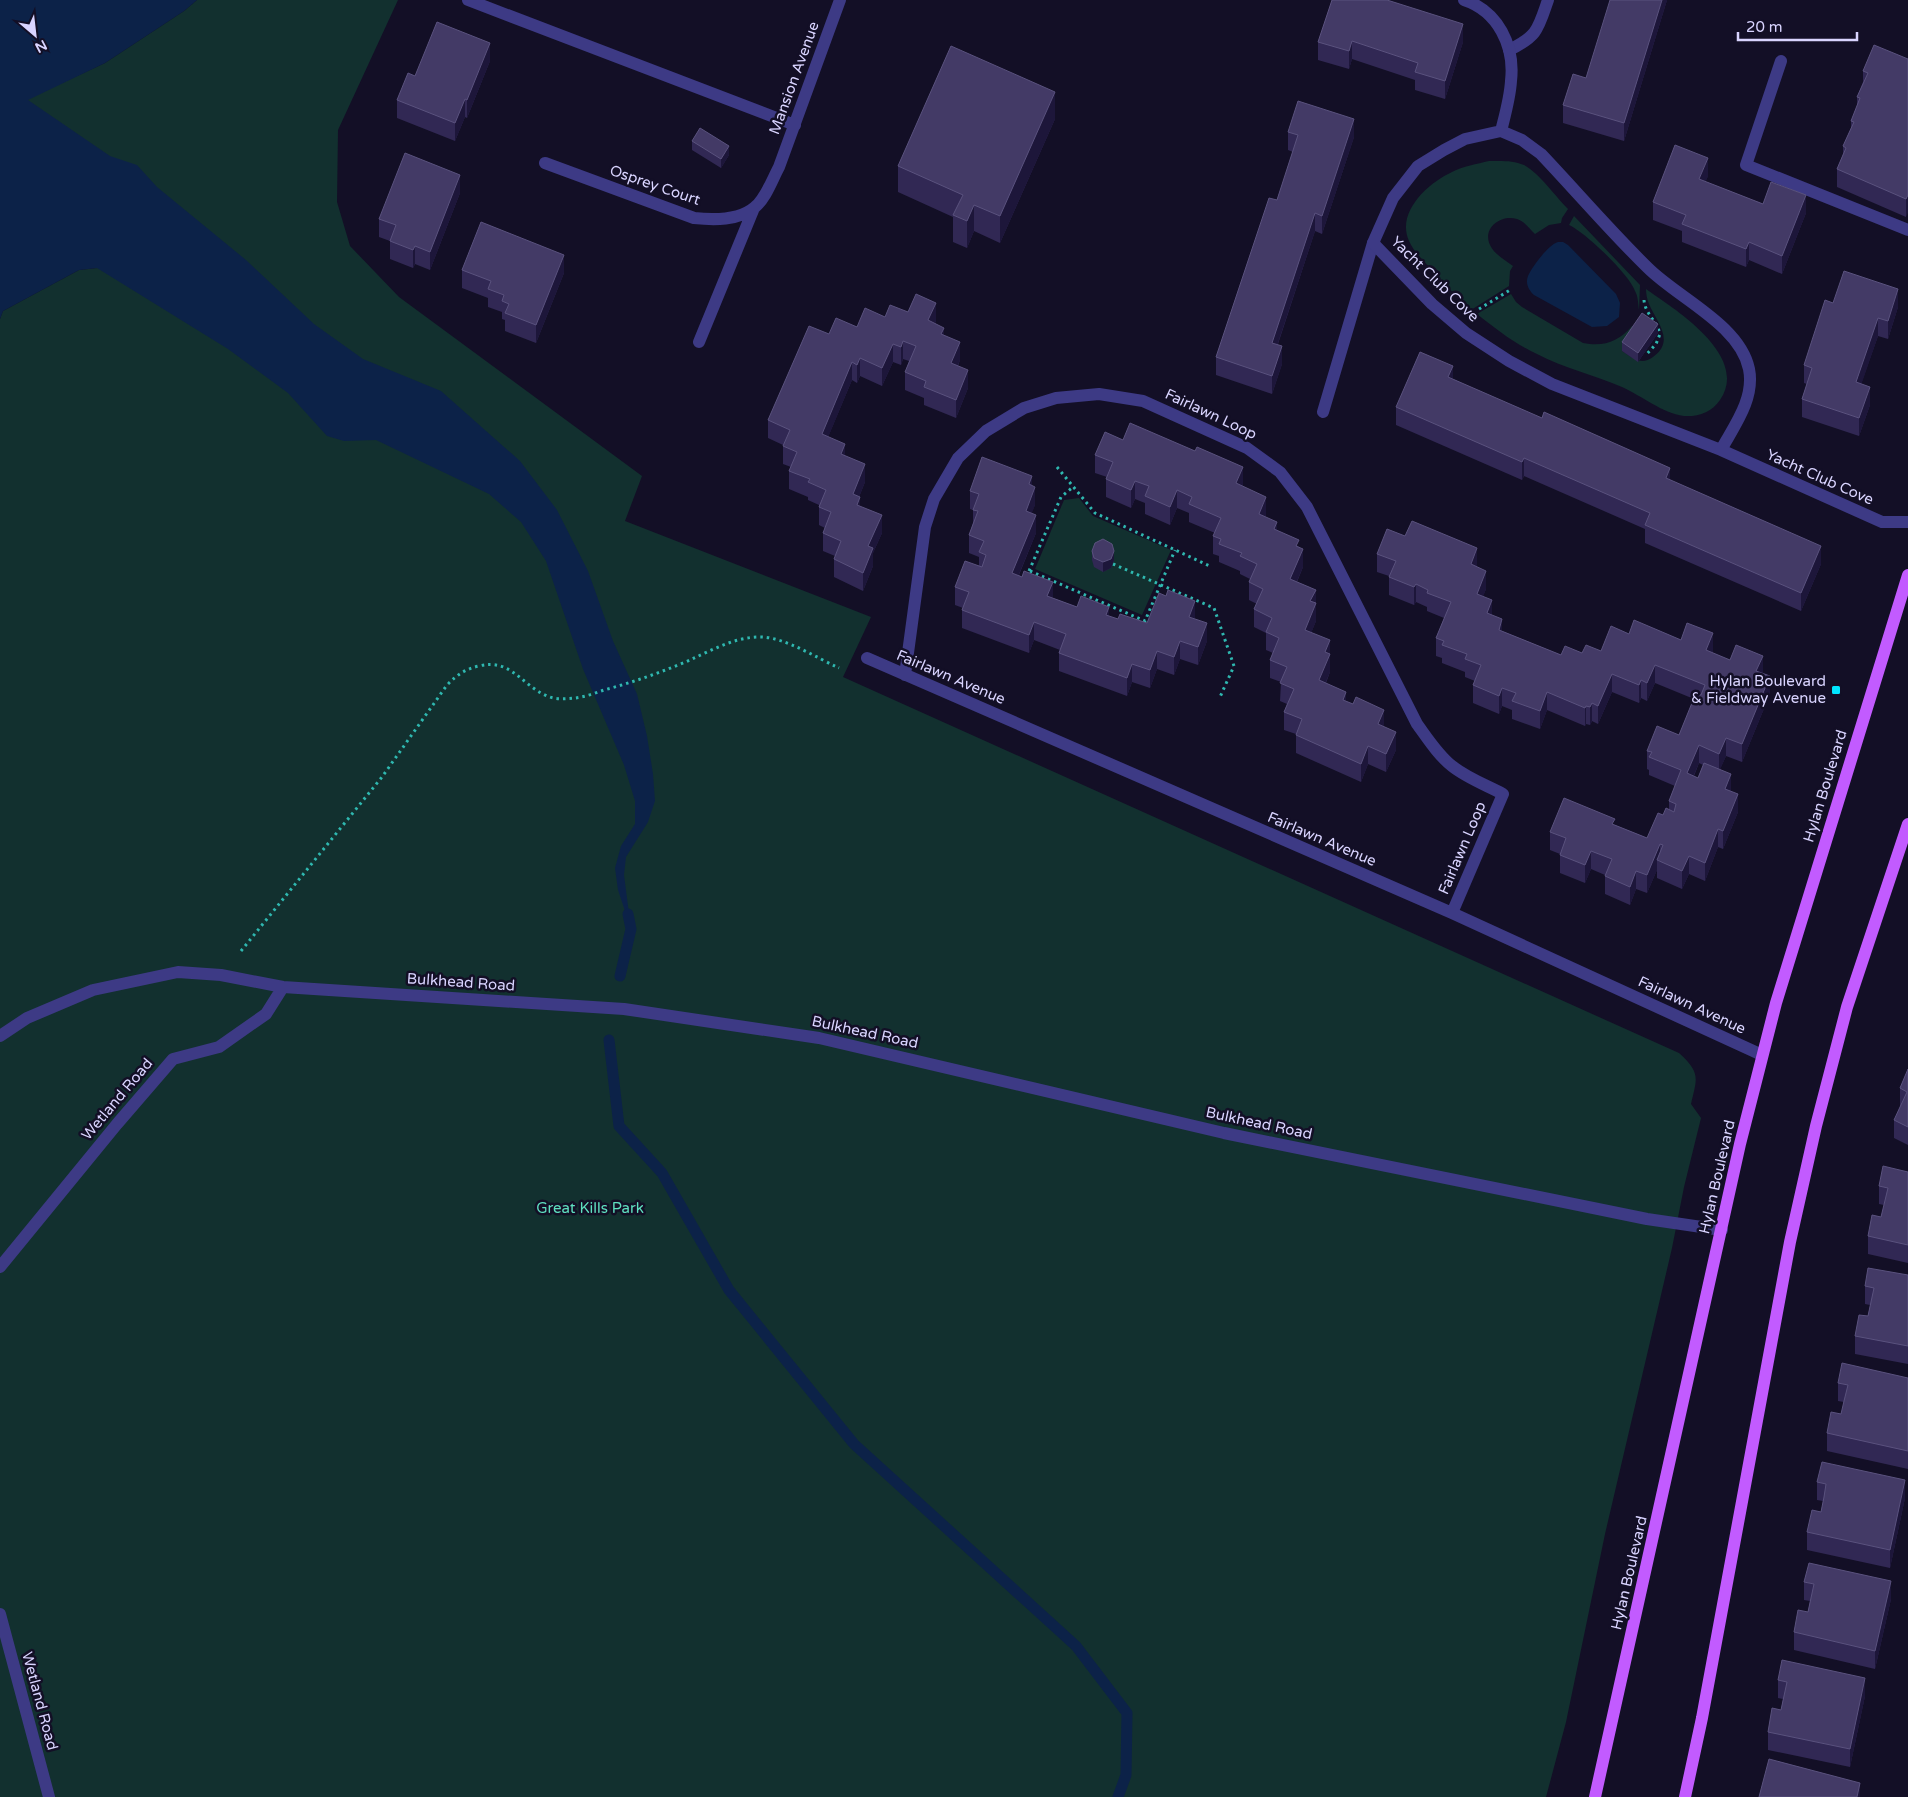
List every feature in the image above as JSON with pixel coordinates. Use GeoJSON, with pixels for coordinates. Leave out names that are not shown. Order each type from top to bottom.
{"type":"FeatureCollection","features":[{"type":"Feature","properties":{"kind":"main road","name":"Hylan Boulevard"},"geometry":{"type":"LineString","coordinates":[[1596,1797],[1762,1054],[1796,934],[1908,575]]}},
{"type":"Feature","properties":{"kind":"main road"},"geometry":{"type":"LineString","coordinates":[[1685,1797],[1702,1718],[1790,1242],[1813,1136],[1847,1007],[1908,824]]}},
{"type":"Feature","properties":{"kind":"street"},"geometry":{"type":"LineString","coordinates":[[468,0],[795,125]]}},
{"type":"Feature","properties":{"kind":"street","name":"Mansion Avenue"},"geometry":{"type":"LineString","coordinates":[[754,208],[779,167],[840,0]]}},
{"type":"Feature","properties":{"kind":"street"},"geometry":{"type":"LineString","coordinates":[[1464,0],[1476,4],[1489,13],[1500,26],[1509,50],[1512,80],[1501,131],[1522,140],[1541,154],[1649,270],[1720,326],[1743,353],[1749,370],[1749,389],[1744,408],[1721,450]]}},
{"type":"Feature","properties":{"kind":"street"},"geometry":{"type":"LineString","coordinates":[[1509,50],[1526,42],[1538,29],[1548,0]]}},
{"type":"Feature","properties":{"kind":"street"},"geometry":{"type":"LineString","coordinates":[[1780,61],[1746,165],[1908,230]]}},
{"type":"Feature","properties":{"kind":"street","name":"Yacht Club Cove"},"geometry":{"type":"LineString","coordinates":[[1501,131],[1465,139],[1418,166],[1393,198],[1373,243],[1432,304],[1466,333],[1509,361],[1552,384],[1721,450],[1882,522],[1908,522]]}},
{"type":"Feature","properties":{"kind":"street","name":"Osprey Court"},"geometry":{"type":"LineString","coordinates":[[545,163],[694,218],[714,220],[736,216],[754,208]]}},
{"type":"Feature","properties":{"kind":"street"},"geometry":{"type":"LineString","coordinates":[[699,342],[754,208]]}},
{"type":"Feature","properties":{"kind":"street"},"geometry":{"type":"LineString","coordinates":[[1323,412],[1373,243]]}},
{"type":"Feature","properties":{"kind":"street","name":"Fairlawn Loop"},"geometry":{"type":"LineString","coordinates":[[906,675],[925,527],[934,499],[958,458],[986,431],[1024,408],[1056,398],[1099,394],[1143,401],[1247,448],[1280,472],[1307,507],[1417,724],[1437,752],[1451,765],[1465,775],[1503,794],[1452,912]]}},
{"type":"Feature","properties":{"kind":"street","name":"Fairlawn Avenue"},"geometry":{"type":"LineString","coordinates":[[867,658],[1452,912],[1762,1054]]}},
{"type":"Feature","properties":{"kind":"street","name":"Bulkhead Road"},"geometry":{"type":"LineString","coordinates":[[0,1036],[27,1018],[93,990],[178,972],[221,975],[283,987],[624,1009],[819,1038],[1224,1133],[1647,1219],[1722,1230]]}},
{"type":"Feature","properties":{"kind":"street","name":"Wetland Road"},"geometry":{"type":"LineString","coordinates":[[0,1267],[173,1059],[219,1048],[266,1014],[283,987]]}},
{"type":"Feature","properties":{"kind":"street","name":"Wetland Road"},"geometry":{"type":"LineString","coordinates":[[0,1614],[49,1797]]}},
{"type":"Feature","properties":{"kind":"path"},"geometry":{"type":"LineString","coordinates":[[1474,312],[1510,290]]}},
{"type":"Feature","properties":{"kind":"path"},"geometry":{"type":"LineString","coordinates":[[1643,292],[1643,313]]}},
{"type":"Feature","properties":{"kind":"path"},"geometry":{"type":"LineString","coordinates":[[1644,306],[1660,334],[1656,344],[1646,355]]}},
{"type":"Feature","properties":{"kind":"path"},"geometry":{"type":"LineString","coordinates":[[1057,467],[1096,513],[1212,567]]}},
{"type":"Feature","properties":{"kind":"path"},"geometry":{"type":"LineString","coordinates":[[1027,576],[1061,497],[1073,487]]}},
{"type":"Feature","properties":{"kind":"path"},"geometry":{"type":"LineString","coordinates":[[1030,571],[1145,621],[1174,550]]}},
{"type":"Feature","properties":{"kind":"path"},"geometry":{"type":"LineString","coordinates":[[1113,564],[1214,608],[1234,666],[1220,698]]}},
{"type":"Feature","properties":{"kind":"path"},"geometry":{"type":"LineString","coordinates":[[221,975],[382,777],[447,685],[457,674],[486,664],[499,664],[545,695],[557,699],[577,698],[643,679],[744,638],[762,637],[780,641],[839,668]]}},
{"type":"Feature","properties":{"kind":"green space","name":"Great Kills Park"},"geometry":{"type":"Polygon","coordinates":[[[197,0],[398,0],[338,130],[337,202],[350,246],[399,297],[642,476],[625,521],[871,617],[843,677],[1679,1053],[1691,1066],[1696,1082],[1691,1104],[1701,1118],[1605,1534],[1566,1722],[1546,1797],[0,1797],[0,319],[3,311],[79,270],[97,268],[27,99],[105,63],[184,11],[197,0]]]}},
{"type":"Feature","properties":{"kind":"green space"},"geometry":{"type":"Polygon","coordinates":[[[1489,161],[1520,163],[1524,165],[1541,179],[1568,209],[1561,223],[1549,225],[1535,234],[1517,219],[1505,219],[1494,224],[1488,239],[1494,251],[1513,266],[1510,271],[1509,286],[1471,310],[1436,276],[1439,272],[1435,268],[1431,269],[1413,249],[1406,230],[1407,220],[1417,200],[1433,183],[1456,170],[1489,161]]]}},
{"type":"Feature","properties":{"kind":"green space"},"geometry":{"type":"Polygon","coordinates":[[[1574,216],[1640,285],[1639,310],[1636,293],[1616,264],[1595,244],[1569,225],[1574,216]]]}},
{"type":"Feature","properties":{"kind":"green space"},"geometry":{"type":"Polygon","coordinates":[[[1646,289],[1691,322],[1718,351],[1725,367],[1727,383],[1717,404],[1704,413],[1694,416],[1676,414],[1652,404],[1622,387],[1547,359],[1521,346],[1477,314],[1511,294],[1522,307],[1583,343],[1604,344],[1610,342],[1621,336],[1632,326],[1636,330],[1622,351],[1637,360],[1645,361],[1660,351],[1664,338],[1648,302],[1646,289]]]}},
{"type":"Feature","properties":{"kind":"green space"},"geometry":{"type":"Polygon","coordinates":[[[1079,498],[1093,516],[1171,550],[1142,615],[1035,569],[1064,500],[1079,498]]]}},
{"type":"Feature","properties":{"kind":"water"},"geometry":{"type":"Polygon","coordinates":[[[0,0],[197,0],[184,11],[105,63],[28,100],[110,156],[137,165],[157,187],[246,260],[314,324],[363,359],[441,391],[520,461],[557,510],[588,571],[613,641],[637,694],[647,736],[655,801],[648,822],[626,857],[624,875],[631,929],[618,890],[615,868],[621,846],[635,824],[635,801],[624,765],[583,669],[546,561],[521,522],[489,494],[376,440],[344,441],[327,436],[288,393],[228,349],[97,268],[79,270],[3,311],[0,319],[0,0]]]}},
{"type":"Feature","properties":{"kind":"water"},"geometry":{"type":"Polygon","coordinates":[[[1558,242],[1568,245],[1616,294],[1620,303],[1619,317],[1607,326],[1592,327],[1534,295],[1529,289],[1527,282],[1530,272],[1545,252],[1558,242]]]}},
{"type":"Feature","properties":{"kind":"building"},"geometry":{"type":"Polygon","coordinates":[[[1332,0],[1387,0],[1463,24],[1445,81],[1415,72],[1418,63],[1352,41],[1349,51],[1318,42],[1332,0]]]}},
{"type":"Feature","properties":{"kind":"building"},"geometry":{"type":"Polygon","coordinates":[[[1610,0],[1662,0],[1624,123],[1563,105],[1573,74],[1586,78],[1610,0]]]}},
{"type":"Feature","properties":{"kind":"building"},"geometry":{"type":"Polygon","coordinates":[[[437,22],[490,43],[467,100],[465,99],[455,123],[397,100],[408,73],[415,76],[437,22]]]}},
{"type":"Feature","properties":{"kind":"building"},"geometry":{"type":"Polygon","coordinates":[[[1874,45],[1908,59],[1908,195],[1906,199],[1837,169],[1846,148],[1843,146],[1854,122],[1851,121],[1860,98],[1857,97],[1868,73],[1863,71],[1874,45]]]}},
{"type":"Feature","properties":{"kind":"building"},"geometry":{"type":"Polygon","coordinates":[[[951,46],[1055,92],[1000,216],[974,205],[967,221],[953,215],[963,195],[898,166],[951,46]]]}},
{"type":"Feature","properties":{"kind":"building"},"geometry":{"type":"Polygon","coordinates":[[[1298,101],[1354,119],[1322,216],[1315,213],[1272,343],[1282,346],[1272,376],[1216,357],[1269,198],[1277,200],[1298,135],[1288,132],[1298,101]]]}},
{"type":"Feature","properties":{"kind":"building"},"geometry":{"type":"Polygon","coordinates":[[[700,128],[729,146],[721,159],[692,141],[700,128]]]}},
{"type":"Feature","properties":{"kind":"building"},"geometry":{"type":"Polygon","coordinates":[[[1675,145],[1708,158],[1699,179],[1763,204],[1771,182],[1806,195],[1782,256],[1749,242],[1746,249],[1682,224],[1686,215],[1653,202],[1675,145]]]}},
{"type":"Feature","properties":{"kind":"building"},"geometry":{"type":"Polygon","coordinates":[[[405,153],[460,175],[430,252],[415,246],[413,250],[390,241],[396,225],[379,219],[405,153]]]}},
{"type":"Feature","properties":{"kind":"building"},"geometry":{"type":"Polygon","coordinates":[[[481,222],[564,255],[536,325],[505,313],[509,304],[502,301],[504,295],[488,289],[491,281],[462,270],[481,222]]]}},
{"type":"Feature","properties":{"kind":"building"},"geometry":{"type":"Polygon","coordinates":[[[1844,271],[1898,289],[1888,321],[1878,318],[1856,382],[1870,387],[1859,418],[1802,399],[1812,368],[1804,365],[1825,300],[1833,303],[1844,271]]]}},
{"type":"Feature","properties":{"kind":"building"},"geometry":{"type":"Polygon","coordinates":[[[916,294],[936,303],[928,320],[944,328],[941,334],[960,342],[951,363],[968,370],[956,400],[924,387],[926,381],[905,372],[916,346],[903,341],[901,347],[893,344],[882,368],[860,358],[857,365],[852,362],[822,434],[845,444],[841,454],[865,464],[853,494],[860,497],[857,505],[882,515],[868,546],[873,548],[863,573],[834,559],[841,541],[823,533],[831,512],[819,507],[826,490],[808,482],[810,479],[789,471],[797,452],[783,446],[790,430],[768,420],[809,326],[829,334],[836,318],[857,327],[865,308],[885,317],[890,305],[908,312],[916,294]]]}},
{"type":"Feature","properties":{"kind":"building"},"geometry":{"type":"Polygon","coordinates":[[[1642,313],[1658,324],[1638,353],[1622,342],[1642,313]]]}},
{"type":"Feature","properties":{"kind":"building"},"geometry":{"type":"Polygon","coordinates":[[[1420,352],[1453,366],[1448,377],[1542,418],[1544,412],[1670,468],[1666,478],[1821,546],[1801,593],[1645,525],[1650,513],[1524,458],[1522,462],[1396,407],[1420,352]]]}},
{"type":"Feature","properties":{"kind":"building"},"geometry":{"type":"Polygon","coordinates":[[[1130,423],[1195,451],[1197,447],[1243,467],[1236,483],[1266,497],[1259,514],[1277,522],[1274,529],[1299,540],[1296,546],[1303,549],[1290,579],[1316,590],[1310,601],[1316,603],[1305,630],[1330,640],[1325,652],[1330,654],[1319,680],[1346,692],[1343,700],[1353,704],[1356,697],[1384,710],[1378,724],[1396,732],[1386,754],[1368,746],[1361,764],[1296,735],[1302,719],[1284,712],[1294,689],[1280,683],[1287,667],[1270,660],[1279,638],[1266,632],[1272,618],[1254,609],[1263,589],[1249,582],[1257,564],[1240,556],[1242,553],[1219,544],[1221,539],[1213,536],[1221,518],[1189,504],[1192,497],[1177,490],[1170,507],[1145,496],[1149,486],[1135,481],[1131,490],[1106,479],[1113,462],[1095,455],[1105,432],[1123,440],[1130,423]]]}},
{"type":"Feature","properties":{"kind":"building"},"geometry":{"type":"Polygon","coordinates":[[[982,457],[1032,476],[1029,484],[1035,487],[1026,511],[1036,515],[1012,573],[1022,577],[1024,571],[1053,582],[1047,596],[1077,607],[1081,596],[1109,607],[1106,615],[1118,619],[1120,614],[1147,623],[1159,593],[1166,596],[1168,590],[1195,601],[1189,617],[1207,623],[1198,647],[1180,641],[1174,657],[1157,651],[1150,670],[1132,664],[1127,678],[1059,653],[1066,634],[1034,622],[1029,635],[962,610],[969,592],[955,587],[965,561],[982,567],[986,555],[979,552],[984,541],[969,535],[978,511],[973,510],[979,494],[970,491],[982,457]]]}},
{"type":"Feature","properties":{"kind":"building"},"geometry":{"type":"Polygon","coordinates":[[[1412,521],[1477,548],[1471,564],[1486,571],[1477,594],[1492,600],[1487,613],[1502,619],[1499,630],[1561,655],[1565,646],[1582,653],[1586,645],[1601,651],[1611,626],[1629,634],[1634,620],[1681,640],[1687,623],[1713,633],[1706,650],[1730,660],[1736,645],[1763,656],[1756,671],[1770,676],[1742,744],[1726,738],[1719,754],[1699,745],[1687,773],[1698,778],[1704,763],[1731,774],[1725,789],[1738,794],[1723,831],[1718,829],[1705,863],[1689,856],[1682,871],[1657,860],[1663,845],[1660,844],[1647,875],[1636,871],[1630,887],[1605,876],[1612,859],[1591,851],[1585,865],[1560,855],[1566,838],[1550,832],[1564,798],[1615,819],[1612,824],[1647,838],[1658,813],[1663,815],[1666,808],[1674,812],[1676,804],[1669,801],[1681,770],[1649,757],[1652,752],[1647,751],[1657,726],[1679,735],[1696,693],[1701,695],[1705,685],[1655,665],[1647,683],[1641,680],[1639,685],[1612,674],[1598,706],[1592,703],[1590,707],[1586,706],[1585,708],[1547,692],[1540,711],[1512,701],[1516,693],[1502,688],[1499,696],[1473,685],[1481,665],[1465,659],[1467,654],[1442,645],[1444,641],[1436,638],[1451,602],[1427,593],[1428,590],[1416,584],[1414,587],[1389,577],[1396,561],[1377,554],[1387,529],[1405,536],[1412,521]]]}},
{"type":"Feature","properties":{"kind":"building"},"geometry":{"type":"Polygon","coordinates":[[[1103,539],[1112,544],[1114,551],[1111,559],[1103,562],[1094,558],[1092,551],[1095,543],[1103,539]]]}},
{"type":"Feature","properties":{"kind":"building"},"geometry":{"type":"Polygon","coordinates":[[[1908,1069],[1908,1127],[1894,1120],[1907,1092],[1900,1088],[1908,1069]]]}},
{"type":"Feature","properties":{"kind":"building"},"geometry":{"type":"Polygon","coordinates":[[[1883,1166],[1908,1172],[1908,1245],[1868,1236],[1872,1215],[1881,1217],[1888,1188],[1879,1186],[1883,1166]]]}},
{"type":"Feature","properties":{"kind":"building"},"geometry":{"type":"Polygon","coordinates":[[[1868,1268],[1908,1275],[1908,1346],[1855,1336],[1859,1315],[1868,1316],[1874,1288],[1865,1286],[1868,1268]]]}},
{"type":"Feature","properties":{"kind":"building"},"geometry":{"type":"Polygon","coordinates":[[[1842,1363],[1908,1378],[1908,1451],[1827,1433],[1831,1412],[1841,1414],[1848,1385],[1838,1383],[1842,1363]]]}},
{"type":"Feature","properties":{"kind":"building"},"geometry":{"type":"Polygon","coordinates":[[[1822,1462],[1905,1480],[1890,1550],[1807,1532],[1812,1510],[1821,1512],[1826,1484],[1817,1482],[1822,1462]]]}},
{"type":"Feature","properties":{"kind":"building"},"geometry":{"type":"Polygon","coordinates":[[[1809,1563],[1891,1581],[1875,1651],[1794,1632],[1798,1610],[1808,1612],[1814,1584],[1804,1582],[1809,1563]]]}},
{"type":"Feature","properties":{"kind":"building"},"geometry":{"type":"Polygon","coordinates":[[[1782,1660],[1865,1678],[1850,1749],[1768,1732],[1772,1708],[1781,1710],[1787,1682],[1778,1680],[1782,1660]]]}},
{"type":"Feature","properties":{"kind":"building"},"geometry":{"type":"Polygon","coordinates":[[[1769,1759],[1860,1783],[1857,1797],[1759,1797],[1769,1759]]]}},
{"type":"Feature","properties":{"kind":"waterway"},"geometry":{"type":"LineString","coordinates":[[620,976],[631,929],[628,914]]}},
{"type":"Feature","properties":{"kind":"waterway"},"geometry":{"type":"LineString","coordinates":[[609,1040],[619,1126],[662,1173],[729,1290],[854,1444],[1076,1646],[1127,1713],[1126,1775],[1118,1797]]}},
{"type":"Feature","properties":{"kind":"place","name":"Hylan Boulevard & Fieldway Avenue"},"geometry":{"type":"Point","coordinates":[1836,690]}}]}
